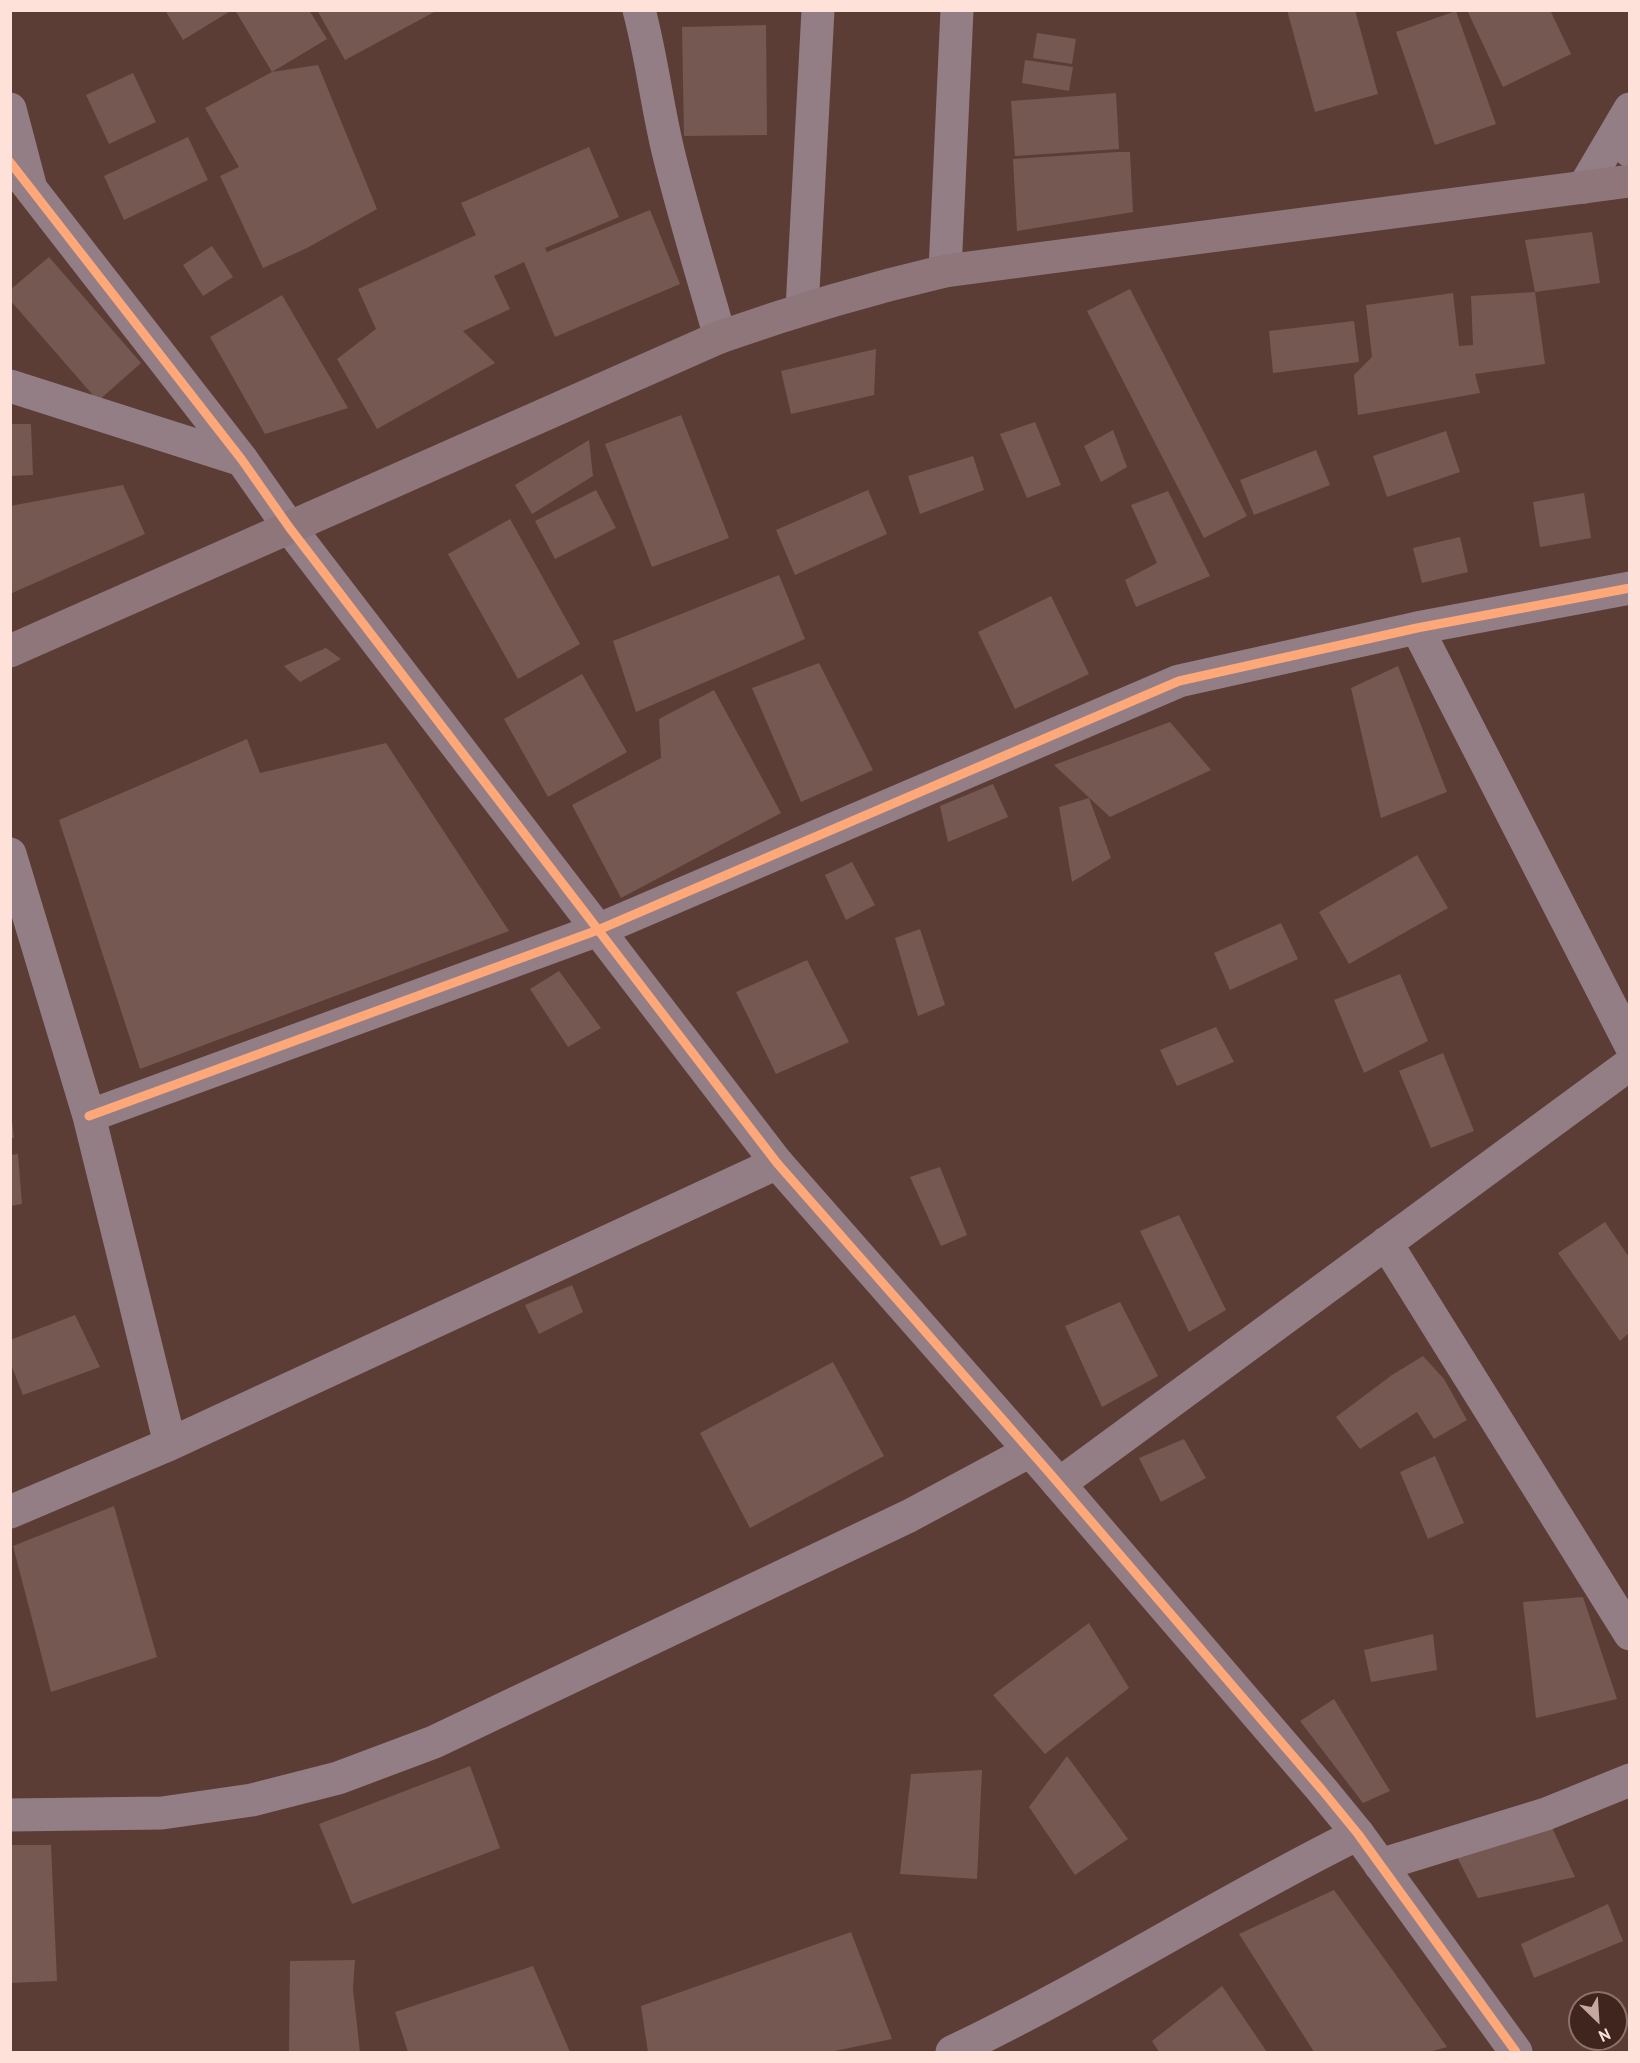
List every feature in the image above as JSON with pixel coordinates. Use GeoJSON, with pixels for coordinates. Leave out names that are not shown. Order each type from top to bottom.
{"type":"FeatureCollection","features":[{"type":"Feature","properties":{"kind":"main road"},"geometry":{"type":"LineString","coordinates":[[10,651],[720,337],[873,288],[945,271],[1629,181]]}},
{"type":"Feature","properties":{"kind":"street"},"geometry":{"type":"LineString","coordinates":[[639,10],[669,155],[720,337]]}},
{"type":"Feature","properties":{"kind":"street"},"geometry":{"type":"LineString","coordinates":[[802,309],[818,10]]}},
{"type":"Feature","properties":{"kind":"street"},"geometry":{"type":"LineString","coordinates":[[945,271],[957,10]]}},
{"type":"Feature","properties":{"kind":"street"},"geometry":{"type":"LineString","coordinates":[[10,109],[20,174],[242,460],[289,527],[777,1163],[1059,1484],[1314,1781],[1358,1834],[1516,2052]]}},
{"type":"Feature","properties":{"kind":"street"},"geometry":{"type":"LineString","coordinates":[[1584,187],[1627,127]]}},
{"type":"Feature","properties":{"kind":"street"},"geometry":{"type":"LineString","coordinates":[[10,386],[242,460]]}},
{"type":"Feature","properties":{"kind":"street"},"geometry":{"type":"LineString","coordinates":[[89,1116],[598,930],[1179,681],[1417,628],[1629,588]]}},
{"type":"Feature","properties":{"kind":"street"},"geometry":{"type":"LineString","coordinates":[[1417,628],[1629,1044]]}},
{"type":"Feature","properties":{"kind":"street"},"geometry":{"type":"LineString","coordinates":[[10,854],[89,1116],[170,1444]]}},
{"type":"Feature","properties":{"kind":"street"},"geometry":{"type":"LineString","coordinates":[[1059,1484],[1629,1064]]}},
{"type":"Feature","properties":{"kind":"street"},"geometry":{"type":"LineString","coordinates":[[10,1512],[170,1444],[777,1163]]}},
{"type":"Feature","properties":{"kind":"street"},"geometry":{"type":"LineString","coordinates":[[1386,1243],[1629,1634]]}},
{"type":"Feature","properties":{"kind":"street"},"geometry":{"type":"LineString","coordinates":[[10,1815],[162,1813],[252,1800],[338,1778],[434,1742],[909,1516],[1030,1451]]}},
{"type":"Feature","properties":{"kind":"street"},"geometry":{"type":"LineString","coordinates":[[1380,1865],[1545,1814],[1629,1780]]}},
{"type":"Feature","properties":{"kind":"street"},"geometry":{"type":"LineString","coordinates":[[952,2052],[1106,1972],[1303,1862],[1358,1834]]}},
{"type":"Feature","properties":{"kind":"building"},"geometry":{"type":"Polygon","coordinates":[[[165,10],[232,10],[183,40],[165,10]]]}},
{"type":"Feature","properties":{"kind":"building"},"geometry":{"type":"Polygon","coordinates":[[[235,10],[309,10],[327,39],[272,72],[235,10]]]}},
{"type":"Feature","properties":{"kind":"building"},"geometry":{"type":"Polygon","coordinates":[[[317,10],[438,10],[345,60],[317,10]]]}},
{"type":"Feature","properties":{"kind":"building"},"geometry":{"type":"Polygon","coordinates":[[[1287,10],[1355,10],[1378,94],[1315,112],[1287,10]]]}},
{"type":"Feature","properties":{"kind":"building"},"geometry":{"type":"Polygon","coordinates":[[[1467,10],[1550,10],[1571,54],[1503,87],[1467,10]]]}},
{"type":"Feature","properties":{"kind":"building"},"geometry":{"type":"Polygon","coordinates":[[[1456,11],[1496,124],[1435,145],[1396,32],[1456,11]]]}},
{"type":"Feature","properties":{"kind":"building"},"geometry":{"type":"Polygon","coordinates":[[[766,25],[767,135],[684,136],[682,27],[766,25]]]}},
{"type":"Feature","properties":{"kind":"building"},"geometry":{"type":"Polygon","coordinates":[[[1037,33],[1076,39],[1072,64],[1033,58],[1037,33]]]}},
{"type":"Feature","properties":{"kind":"building"},"geometry":{"type":"Polygon","coordinates":[[[1025,60],[1073,67],[1069,91],[1022,83],[1025,60]]]}},
{"type":"Feature","properties":{"kind":"building"},"geometry":{"type":"Polygon","coordinates":[[[318,65],[377,209],[307,248],[263,268],[220,176],[239,167],[205,108],[272,72],[318,65]]]}},
{"type":"Feature","properties":{"kind":"building"},"geometry":{"type":"Polygon","coordinates":[[[133,73],[156,122],[109,144],[86,95],[133,73]]]}},
{"type":"Feature","properties":{"kind":"building"},"geometry":{"type":"Polygon","coordinates":[[[1116,93],[1119,149],[1015,156],[1011,101],[1116,93]]]}},
{"type":"Feature","properties":{"kind":"building"},"geometry":{"type":"Polygon","coordinates":[[[188,137],[208,180],[124,220],[104,176],[188,137]]]}},
{"type":"Feature","properties":{"kind":"building"},"geometry":{"type":"Polygon","coordinates":[[[589,147],[619,217],[545,248],[547,252],[650,210],[680,284],[555,337],[524,262],[494,276],[510,309],[463,331],[495,363],[377,429],[337,359],[376,329],[358,289],[476,235],[461,203],[589,147]]]}},
{"type":"Feature","properties":{"kind":"building"},"geometry":{"type":"Polygon","coordinates":[[[1130,152],[1133,212],[1017,231],[1013,159],[1130,152]]]}},
{"type":"Feature","properties":{"kind":"building"},"geometry":{"type":"Polygon","coordinates":[[[1592,232],[1600,283],[1535,292],[1525,240],[1592,232]]]}},
{"type":"Feature","properties":{"kind":"building"},"geometry":{"type":"Polygon","coordinates":[[[212,246],[233,277],[203,296],[183,265],[212,246]]]}},
{"type":"Feature","properties":{"kind":"building"},"geometry":{"type":"Polygon","coordinates":[[[49,257],[141,363],[98,401],[10,300],[10,290],[49,257]]]}},
{"type":"Feature","properties":{"kind":"building"},"geometry":{"type":"Polygon","coordinates":[[[1130,289],[1247,516],[1204,538],[1087,311],[1130,289]]]}},
{"type":"Feature","properties":{"kind":"building"},"geometry":{"type":"Polygon","coordinates":[[[1535,292],[1545,364],[1475,374],[1480,393],[1358,415],[1354,375],[1372,357],[1366,305],[1453,293],[1459,346],[1473,345],[1471,296],[1535,292]]]}},
{"type":"Feature","properties":{"kind":"building"},"geometry":{"type":"Polygon","coordinates":[[[282,295],[348,408],[265,434],[210,337],[282,295]]]}},
{"type":"Feature","properties":{"kind":"building"},"geometry":{"type":"Polygon","coordinates":[[[1354,321],[1359,362],[1273,373],[1269,331],[1354,321]]]}},
{"type":"Feature","properties":{"kind":"building"},"geometry":{"type":"Polygon","coordinates":[[[876,349],[874,395],[791,414],[781,371],[876,349]]]}},
{"type":"Feature","properties":{"kind":"building"},"geometry":{"type":"Polygon","coordinates":[[[681,415],[729,538],[652,567],[605,444],[681,415]]]}},
{"type":"Feature","properties":{"kind":"building"},"geometry":{"type":"Polygon","coordinates":[[[1035,422],[1061,485],[1027,498],[1000,434],[1035,422]]]}},
{"type":"Feature","properties":{"kind":"building"},"geometry":{"type":"Polygon","coordinates":[[[10,424],[31,424],[33,475],[10,476],[10,424]]]}},
{"type":"Feature","properties":{"kind":"building"},"geometry":{"type":"Polygon","coordinates":[[[1113,430],[1127,467],[1101,482],[1084,446],[1113,430]]]}},
{"type":"Feature","properties":{"kind":"building"},"geometry":{"type":"Polygon","coordinates":[[[1446,431],[1460,472],[1387,497],[1373,456],[1446,431]]]}},
{"type":"Feature","properties":{"kind":"building"},"geometry":{"type":"Polygon","coordinates":[[[589,440],[593,476],[532,514],[515,485],[589,440]]]}},
{"type":"Feature","properties":{"kind":"building"},"geometry":{"type":"Polygon","coordinates":[[[1316,450],[1330,485],[1254,515],[1240,480],[1316,450]]]}},
{"type":"Feature","properties":{"kind":"building"},"geometry":{"type":"Polygon","coordinates":[[[973,456],[984,490],[920,514],[908,476],[973,456]]]}},
{"type":"Feature","properties":{"kind":"building"},"geometry":{"type":"Polygon","coordinates":[[[123,485],[145,534],[10,594],[10,506],[123,485]]]}},
{"type":"Feature","properties":{"kind":"building"},"geometry":{"type":"Polygon","coordinates":[[[596,490],[616,528],[555,559],[535,521],[596,490]]]}},
{"type":"Feature","properties":{"kind":"building"},"geometry":{"type":"Polygon","coordinates":[[[868,490],[887,534],[795,575],[776,530],[868,490]]]}},
{"type":"Feature","properties":{"kind":"building"},"geometry":{"type":"Polygon","coordinates":[[[1168,491],[1210,576],[1136,607],[1125,580],[1157,563],[1131,505],[1168,491]]]}},
{"type":"Feature","properties":{"kind":"building"},"geometry":{"type":"Polygon","coordinates":[[[1584,493],[1591,538],[1540,547],[1533,502],[1584,493]]]}},
{"type":"Feature","properties":{"kind":"building"},"geometry":{"type":"Polygon","coordinates":[[[510,519],[580,644],[518,679],[448,554],[510,519]]]}},
{"type":"Feature","properties":{"kind":"building"},"geometry":{"type":"Polygon","coordinates":[[[1460,537],[1468,572],[1422,583],[1413,548],[1460,537]]]}},
{"type":"Feature","properties":{"kind":"building"},"geometry":{"type":"Polygon","coordinates":[[[779,575],[805,639],[636,712],[613,641],[779,575]]]}},
{"type":"Feature","properties":{"kind":"building"},"geometry":{"type":"Polygon","coordinates":[[[1051,596],[1089,674],[1015,709],[978,632],[1051,596]]]}},
{"type":"Feature","properties":{"kind":"building"},"geometry":{"type":"Polygon","coordinates":[[[326,648],[341,659],[300,682],[284,666],[326,648]]]}},
{"type":"Feature","properties":{"kind":"building"},"geometry":{"type":"Polygon","coordinates":[[[819,663],[873,770],[801,802],[752,688],[819,663]]]}},
{"type":"Feature","properties":{"kind":"building"},"geometry":{"type":"Polygon","coordinates":[[[1398,666],[1447,792],[1381,818],[1351,688],[1398,666]]]}},
{"type":"Feature","properties":{"kind":"building"},"geometry":{"type":"Polygon","coordinates":[[[582,674],[627,752],[548,797],[504,719],[582,674]]]}},
{"type":"Feature","properties":{"kind":"building"},"geometry":{"type":"Polygon","coordinates":[[[714,690],[781,813],[621,898],[572,805],[661,758],[659,719],[714,690]]]}},
{"type":"Feature","properties":{"kind":"building"},"geometry":{"type":"Polygon","coordinates":[[[1170,722],[1211,770],[1110,817],[1054,765],[1170,722]]]}},
{"type":"Feature","properties":{"kind":"building"},"geometry":{"type":"Polygon","coordinates":[[[247,739],[260,773],[386,743],[509,931],[140,1069],[59,820],[247,739]]]}},
{"type":"Feature","properties":{"kind":"building"},"geometry":{"type":"Polygon","coordinates":[[[993,784],[1008,817],[948,842],[940,806],[993,784]]]}},
{"type":"Feature","properties":{"kind":"building"},"geometry":{"type":"Polygon","coordinates":[[[1089,798],[1111,858],[1072,882],[1059,807],[1089,798]]]}},
{"type":"Feature","properties":{"kind":"building"},"geometry":{"type":"Polygon","coordinates":[[[1417,855],[1448,908],[1349,964],[1319,912],[1417,855]]]}},
{"type":"Feature","properties":{"kind":"building"},"geometry":{"type":"Polygon","coordinates":[[[852,862],[875,905],[846,920],[825,875],[852,862]]]}},
{"type":"Feature","properties":{"kind":"building"},"geometry":{"type":"Polygon","coordinates":[[[1281,923],[1298,959],[1230,990],[1214,953],[1281,923]]]}},
{"type":"Feature","properties":{"kind":"building"},"geometry":{"type":"Polygon","coordinates":[[[920,929],[945,1005],[918,1016],[895,938],[920,929]]]}},
{"type":"Feature","properties":{"kind":"building"},"geometry":{"type":"Polygon","coordinates":[[[807,960],[849,1042],[776,1074],[736,992],[807,960]]]}},
{"type":"Feature","properties":{"kind":"building"},"geometry":{"type":"Polygon","coordinates":[[[559,971],[601,1028],[568,1047],[530,989],[559,971]]]}},
{"type":"Feature","properties":{"kind":"building"},"geometry":{"type":"Polygon","coordinates":[[[1400,974],[1428,1041],[1364,1073],[1334,1000],[1400,974]]]}},
{"type":"Feature","properties":{"kind":"building"},"geometry":{"type":"Polygon","coordinates":[[[1216,1027],[1234,1062],[1177,1086],[1160,1050],[1216,1027]]]}},
{"type":"Feature","properties":{"kind":"building"},"geometry":{"type":"Polygon","coordinates":[[[1443,1053],[1474,1131],[1431,1148],[1399,1071],[1443,1053]]]}},
{"type":"Feature","properties":{"kind":"building"},"geometry":{"type":"Polygon","coordinates":[[[12,1121],[14,1138],[10,1138],[10,1122],[12,1121]]]}},
{"type":"Feature","properties":{"kind":"building"},"geometry":{"type":"Polygon","coordinates":[[[18,1154],[22,1204],[10,1206],[10,1155],[18,1154]]]}},
{"type":"Feature","properties":{"kind":"building"},"geometry":{"type":"Polygon","coordinates":[[[940,1167],[967,1235],[941,1246],[910,1177],[940,1167]]]}},
{"type":"Feature","properties":{"kind":"building"},"geometry":{"type":"Polygon","coordinates":[[[1179,1215],[1226,1310],[1189,1332],[1140,1231],[1179,1215]]]}},
{"type":"Feature","properties":{"kind":"building"},"geometry":{"type":"Polygon","coordinates":[[[1605,1222],[1629,1257],[1629,1333],[1620,1341],[1558,1253],[1605,1222]]]}},
{"type":"Feature","properties":{"kind":"building"},"geometry":{"type":"Polygon","coordinates":[[[572,1285],[583,1312],[539,1334],[525,1305],[572,1285]]]}},
{"type":"Feature","properties":{"kind":"building"},"geometry":{"type":"Polygon","coordinates":[[[1120,1302],[1158,1376],[1102,1407],[1065,1326],[1120,1302]]]}},
{"type":"Feature","properties":{"kind":"building"},"geometry":{"type":"Polygon","coordinates":[[[75,1315],[100,1367],[23,1395],[10,1362],[10,1340],[75,1315]]]}},
{"type":"Feature","properties":{"kind":"building"},"geometry":{"type":"Polygon","coordinates":[[[1423,1356],[1444,1379],[1467,1420],[1434,1439],[1417,1412],[1360,1449],[1336,1417],[1392,1375],[1423,1356]]]}},
{"type":"Feature","properties":{"kind":"building"},"geometry":{"type":"Polygon","coordinates":[[[833,1362],[884,1456],[750,1528],[700,1433],[833,1362]]]}},
{"type":"Feature","properties":{"kind":"building"},"geometry":{"type":"Polygon","coordinates":[[[1184,1439],[1206,1478],[1161,1502],[1139,1458],[1184,1439]]]}},
{"type":"Feature","properties":{"kind":"building"},"geometry":{"type":"Polygon","coordinates":[[[1435,1456],[1464,1523],[1428,1539],[1400,1472],[1435,1456]]]}},
{"type":"Feature","properties":{"kind":"building"},"geometry":{"type":"Polygon","coordinates":[[[114,1506],[157,1657],[51,1692],[13,1546],[114,1506]]]}},
{"type":"Feature","properties":{"kind":"building"},"geometry":{"type":"Polygon","coordinates":[[[1583,1597],[1617,1699],[1536,1718],[1523,1602],[1583,1597]]]}},
{"type":"Feature","properties":{"kind":"building"},"geometry":{"type":"Polygon","coordinates":[[[1089,1623],[1129,1688],[1045,1754],[993,1695],[1089,1623]]]}},
{"type":"Feature","properties":{"kind":"building"},"geometry":{"type":"Polygon","coordinates":[[[1433,1634],[1437,1670],[1371,1682],[1364,1650],[1433,1634]]]}},
{"type":"Feature","properties":{"kind":"building"},"geometry":{"type":"Polygon","coordinates":[[[1334,1699],[1390,1791],[1363,1803],[1300,1721],[1334,1699]]]}},
{"type":"Feature","properties":{"kind":"building"},"geometry":{"type":"Polygon","coordinates":[[[1067,1756],[1128,1839],[1075,1875],[1029,1807],[1067,1756]]]}},
{"type":"Feature","properties":{"kind":"building"},"geometry":{"type":"Polygon","coordinates":[[[470,1766],[500,1848],[352,1904],[319,1824],[470,1766]]]}},
{"type":"Feature","properties":{"kind":"building"},"geometry":{"type":"Polygon","coordinates":[[[982,1770],[977,1879],[900,1874],[911,1774],[982,1770]]]}},
{"type":"Feature","properties":{"kind":"building"},"geometry":{"type":"Polygon","coordinates":[[[1548,1819],[1575,1877],[1478,1898],[1456,1855],[1548,1819]]]}},
{"type":"Feature","properties":{"kind":"building"},"geometry":{"type":"Polygon","coordinates":[[[10,1845],[51,1845],[57,1981],[10,1983],[10,1845]]]}},
{"type":"Feature","properties":{"kind":"building"},"geometry":{"type":"Polygon","coordinates":[[[1334,1890],[1447,2047],[1429,2052],[1314,2052],[1239,1934],[1334,1890]]]}},
{"type":"Feature","properties":{"kind":"building"},"geometry":{"type":"Polygon","coordinates":[[[1608,1904],[1623,1941],[1534,1978],[1521,1944],[1608,1904]]]}},
{"type":"Feature","properties":{"kind":"building"},"geometry":{"type":"Polygon","coordinates":[[[851,1932],[892,2039],[830,2052],[648,2052],[641,2006],[851,1932]]]}},
{"type":"Feature","properties":{"kind":"building"},"geometry":{"type":"Polygon","coordinates":[[[355,1960],[353,1989],[360,2052],[289,2052],[290,1961],[355,1960]]]}},
{"type":"Feature","properties":{"kind":"building"},"geometry":{"type":"Polygon","coordinates":[[[533,1966],[570,2052],[408,2052],[395,2012],[533,1966]]]}},
{"type":"Feature","properties":{"kind":"building"},"geometry":{"type":"Polygon","coordinates":[[[1222,1986],[1267,2052],[1159,2052],[1152,2041],[1222,1986]]]}},
{"type":"Feature","properties":{"kind":"cycle path"},"geometry":{"type":"LineString","coordinates":[[10,162],[242,460],[289,527],[777,1163],[1047,1470],[1322,1790],[1358,1834],[1516,2052]]}},
{"type":"Feature","properties":{"kind":"cycle path"},"geometry":{"type":"LineString","coordinates":[[89,1116],[598,930],[1179,681],[1417,628],[1630,588]]}}]}
